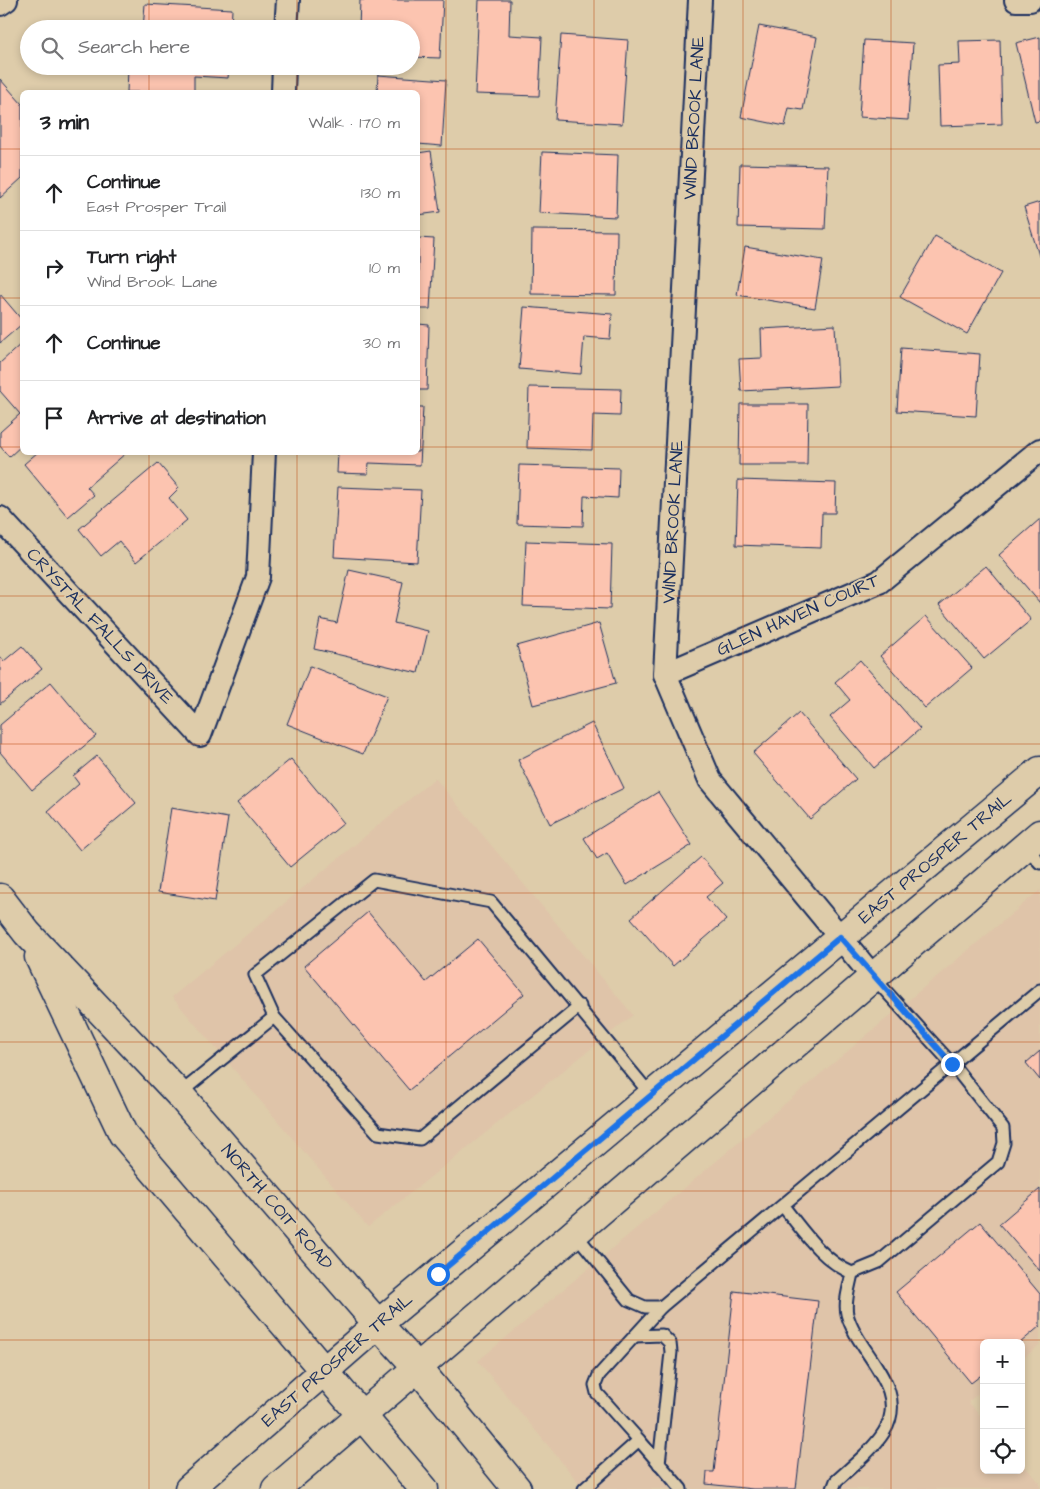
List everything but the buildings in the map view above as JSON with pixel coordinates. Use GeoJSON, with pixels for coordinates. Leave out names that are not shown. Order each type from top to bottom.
{"type":"FeatureCollection","features":[{"type":"Feature","properties":{"kind":"main road","name":"EAST PROSPER TRAIL"},"geometry":{"type":"LineString","coordinates":[[188,1489],[378,1324],[1040,771]]}},
{"type":"Feature","properties":{"kind":"main road"},"geometry":{"type":"LineString","coordinates":[[276,1489],[873,977],[1035,848]]}},
{"type":"Feature","properties":{"kind":"main road","name":"NORTH COIT ROAD"},"geometry":{"type":"LineString","coordinates":[[0,898],[27,933],[179,1094],[418,1368],[517,1489]]}},
{"type":"Feature","properties":{"kind":"main road","name":"NORTH COIT ROAD"},"geometry":{"type":"LineString","coordinates":[[27,933],[123,1134],[424,1489]]}},
{"type":"Feature","properties":{"kind":"street"},"geometry":{"type":"LineString","coordinates":[[0,4],[6,0]]}},
{"type":"Feature","properties":{"kind":"street"},"geometry":{"type":"LineString","coordinates":[[287,20],[288,0]]}},
{"type":"Feature","properties":{"kind":"street","name":"WIND BROOK LANE"},"geometry":{"type":"LineString","coordinates":[[700,0],[665,674],[710,780],[873,977]]}},
{"type":"Feature","properties":{"kind":"street"},"geometry":{"type":"LineString","coordinates":[[1016,0],[1030,0]]}},
{"type":"Feature","properties":{"kind":"street"},"geometry":{"type":"LineString","coordinates":[[283,90],[284,75]]}},
{"type":"Feature","properties":{"kind":"street","name":"GLEN HAVEN COURT"},"geometry":{"type":"LineString","coordinates":[[665,674],[878,582],[1040,450]]}},
{"type":"Feature","properties":{"kind":"street","name":"CRYSTAL FALLS DRIVE"},"geometry":{"type":"LineString","coordinates":[[0,518],[200,734],[258,577],[264,455]]}},
{"type":"Feature","properties":{"kind":"lane"},"geometry":{"type":"LineString","coordinates":[[580,1006],[420,1139],[378,1133],[274,1017],[255,975],[374,880],[491,902],[580,1006],[651,1095]]}},
{"type":"Feature","properties":{"kind":"lane"},"geometry":{"type":"LineString","coordinates":[[783,1206],[825,1257],[837,1266],[852,1273],[879,1262],[998,1162],[1004,1143],[1002,1128],[952,1064],[873,977]]}},
{"type":"Feature","properties":{"kind":"lane"},"geometry":{"type":"LineString","coordinates":[[681,1489],[597,1393],[595,1385],[599,1375],[661,1307],[1040,990]]}},
{"type":"Feature","properties":{"kind":"lane"},"geometry":{"type":"LineString","coordinates":[[179,1094],[274,1017]]}},
{"type":"Feature","properties":{"kind":"lane"},"geometry":{"type":"LineString","coordinates":[[574,1232],[629,1300],[645,1307],[661,1307]]}},
{"type":"Feature","properties":{"kind":"lane"},"geometry":{"type":"LineString","coordinates":[[833,1489],[836,1481],[885,1431],[890,1414],[890,1392],[854,1331],[847,1313],[847,1300],[852,1273]]}},
{"type":"Feature","properties":{"kind":"lane"},"geometry":{"type":"LineString","coordinates":[[634,1336],[662,1336],[670,1343],[671,1352],[659,1464]]}},
{"type":"Feature","properties":{"kind":"lane"},"geometry":{"type":"LineString","coordinates":[[584,1489],[638,1440]]}},
{"type":"Feature","properties":{"kind":"shaded area"},"geometry":{"type":"Polygon","coordinates":[[[435,778],[633,1015],[368,1227],[172,997],[435,778]]]}},
{"type":"Feature","properties":{"kind":"shaded area"},"geometry":{"type":"Polygon","coordinates":[[[1040,890],[1040,1345],[1025,1357],[1025,1339],[980,1339],[980,1392],[968,1402],[980,1415],[980,1474],[1025,1474],[1025,1466],[1040,1483],[1040,1489],[584,1489],[478,1361],[1040,890]]]}},
{"type":"Feature","properties":{"kind":"route"},"geometry":{"type":"LineString","coordinates":[[438,1274],[840,937],[873,977],[952,1064]]}}]}
